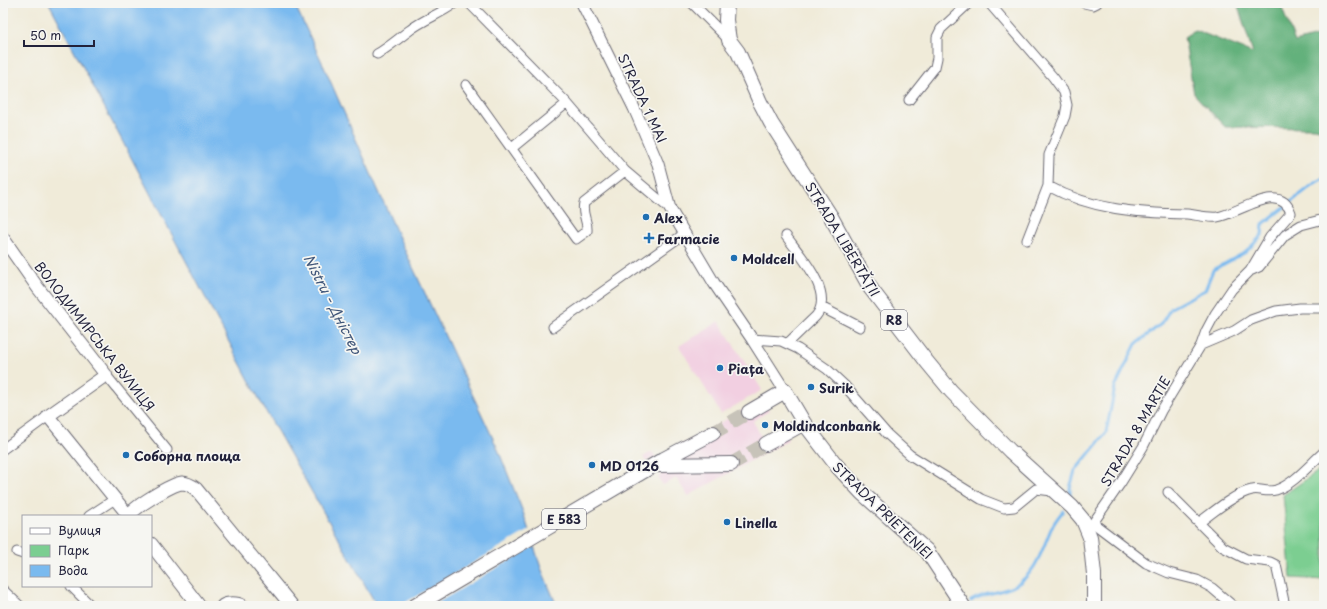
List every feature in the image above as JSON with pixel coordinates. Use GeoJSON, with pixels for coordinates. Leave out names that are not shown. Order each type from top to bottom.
{"type":"FeatureCollection","features":[{"type":"Feature","properties":{"kind":"highway","name":"STRADA LIBERTĂȚII"},"geometry":{"type":"LineString","coordinates":[[727,3],[726,20],[729,40],[738,52],[771,123],[824,205],[860,272],[878,300],[942,381],[1010,451],[1090,525],[1094,574],[1094,606]]}},
{"type":"Feature","properties":{"kind":"highway"},"geometry":{"type":"LineString","coordinates":[[749,412],[785,391]]}},
{"type":"Feature","properties":{"kind":"highway","name":"STRADA PRIETENIEI"},"geometry":{"type":"LineString","coordinates":[[785,391],[804,423],[847,478],[927,551],[963,606]]}},
{"type":"Feature","properties":{"kind":"highway"},"geometry":{"type":"LineString","coordinates":[[766,444],[804,423]]}},
{"type":"Feature","properties":{"kind":"highway","name":"E 583"},"geometry":{"type":"LineString","coordinates":[[415,606],[664,459],[714,433]]}},
{"type":"Feature","properties":{"kind":"highway","name":"E 583"},"geometry":{"type":"LineString","coordinates":[[656,465],[672,464],[710,466],[731,464]]}},
{"type":"Feature","properties":{"kind":"main road","name":"ВОЛОДИМИРСЬКА ВУЛИЦЯ"},"geometry":{"type":"LineString","coordinates":[[3,238],[38,288],[106,376]]}},
{"type":"Feature","properties":{"kind":"main road"},"geometry":{"type":"LineString","coordinates":[[106,376],[48,416],[127,515]]}},
{"type":"Feature","properties":{"kind":"main road"},"geometry":{"type":"LineString","coordinates":[[130,515],[173,486],[182,483],[189,484],[196,489],[292,606]]}},
{"type":"Feature","properties":{"kind":"main road"},"geometry":{"type":"LineString","coordinates":[[152,545],[199,606]]}},
{"type":"Feature","properties":{"kind":"main road"},"geometry":{"type":"LineString","coordinates":[[223,606],[226,604],[239,604],[242,606]]}},
{"type":"Feature","properties":{"kind":"street"},"geometry":{"type":"LineString","coordinates":[[377,54],[389,47],[409,30],[455,3]]}},
{"type":"Feature","properties":{"kind":"street","name":"STRADA PRIETENIEI"},"geometry":{"type":"LineString","coordinates":[[469,3],[566,103],[625,171],[670,209],[714,284],[752,339],[785,391]]}},
{"type":"Feature","properties":{"kind":"street","name":"STRADA 1 MAI"},"geometry":{"type":"LineString","coordinates":[[582,3],[634,108],[658,164],[670,209]]}},
{"type":"Feature","properties":{"kind":"street"},"geometry":{"type":"LineString","coordinates":[[692,3],[729,40]]}},
{"type":"Feature","properties":{"kind":"street"},"geometry":{"type":"LineString","coordinates":[[909,100],[936,67],[937,37],[941,30],[969,3]]}},
{"type":"Feature","properties":{"kind":"street"},"geometry":{"type":"LineString","coordinates":[[1084,3],[1093,5],[1097,3]]}},
{"type":"Feature","properties":{"kind":"street"},"geometry":{"type":"LineString","coordinates":[[993,4],[1064,92],[1066,105],[1066,110],[1049,155],[1048,186],[1027,240]]}},
{"type":"Feature","properties":{"kind":"street"},"geometry":{"type":"LineString","coordinates":[[466,85],[576,239],[587,231],[588,224],[583,217],[582,209],[584,203],[625,171]]}},
{"type":"Feature","properties":{"kind":"street"},"geometry":{"type":"LineString","coordinates":[[512,148],[566,103]]}},
{"type":"Feature","properties":{"kind":"street","name":"STRADA 8 MARTIE"},"geometry":{"type":"LineString","coordinates":[[1048,186],[1072,198],[1094,206],[1122,211],[1217,217],[1272,197],[1287,206],[1291,214],[1270,237],[1250,271],[1232,289],[1215,314],[1206,330],[1201,345],[1120,484],[1090,525]]}},
{"type":"Feature","properties":{"kind":"street","name":"STRADA 8 MARTIE"},"geometry":{"type":"LineString","coordinates":[[1250,271],[1259,267],[1285,235],[1301,225],[1324,219]]}},
{"type":"Feature","properties":{"kind":"street"},"geometry":{"type":"LineString","coordinates":[[553,327],[684,234]]}},
{"type":"Feature","properties":{"kind":"street"},"geometry":{"type":"LineString","coordinates":[[786,236],[814,275],[820,288],[821,307],[812,321],[788,343]]}},
{"type":"Feature","properties":{"kind":"street"},"geometry":{"type":"LineString","coordinates":[[821,307],[860,327]]}},
{"type":"Feature","properties":{"kind":"street"},"geometry":{"type":"LineString","coordinates":[[1201,345],[1229,334],[1251,320],[1276,311],[1300,308],[1324,308]]}},
{"type":"Feature","properties":{"kind":"street"},"geometry":{"type":"LineString","coordinates":[[752,339],[788,343],[827,369],[887,434],[910,455],[957,486],[1004,508],[1014,507],[1036,489],[1056,492]]}},
{"type":"Feature","properties":{"kind":"street","name":"ВОЛОДИМИРСЬКА ВУЛИЦЯ"},"geometry":{"type":"LineString","coordinates":[[106,376],[167,450]]}},
{"type":"Feature","properties":{"kind":"street"},"geometry":{"type":"LineString","coordinates":[[3,449],[48,416]]}},
{"type":"Feature","properties":{"kind":"street"},"geometry":{"type":"LineString","coordinates":[[1200,522],[1244,492],[1254,489],[1265,492],[1276,490],[1290,482],[1324,452]]}},
{"type":"Feature","properties":{"kind":"street"},"geometry":{"type":"LineString","coordinates":[[1168,492],[1224,547],[1246,559],[1270,562],[1276,566],[1285,606]]}},
{"type":"Feature","properties":{"kind":"street"},"geometry":{"type":"LineString","coordinates":[[90,515],[114,499]]}},
{"type":"Feature","properties":{"kind":"street"},"geometry":{"type":"LineString","coordinates":[[1090,525],[1146,563],[1169,573],[1198,580],[1212,588],[1233,606]]}},
{"type":"Feature","properties":{"kind":"street"},"geometry":{"type":"LineString","coordinates":[[72,587],[91,606]]}},
{"type":"Feature","properties":{"kind":"street"},"geometry":{"type":"LineString","coordinates":[[3,590],[20,606]]}},
{"type":"Feature","properties":{"kind":"shaded area","name":"Piața"},"geometry":{"type":"Polygon","coordinates":[[[719,321],[762,390],[721,414],[679,346],[719,321]]]}},
{"type":"Feature","properties":{"kind":"shaded area"},"geometry":{"type":"Polygon","coordinates":[[[762,399],[769,411],[753,421],[762,438],[781,427],[788,440],[688,496],[676,478],[663,485],[658,477],[661,475],[652,458],[646,462],[643,457],[652,452],[657,459],[762,399]]]}},
{"type":"Feature","properties":{"kind":"green space"},"geometry":{"type":"Polygon","coordinates":[[[1237,3],[1280,3],[1295,42],[1324,34],[1324,130],[1314,128],[1225,127],[1194,94],[1184,37],[1195,30],[1253,53],[1237,3]]]}},
{"type":"Feature","properties":{"kind":"green space"},"geometry":{"type":"Polygon","coordinates":[[[1324,467],[1324,580],[1291,578],[1283,495],[1324,467]]]}},
{"type":"Feature","properties":{"kind":"water","name":"Nistru - Дністер"},"geometry":{"type":"Polygon","coordinates":[[[49,3],[294,3],[321,60],[401,242],[497,447],[523,512],[541,568],[557,606],[377,606],[264,408],[49,3]]]}},
{"type":"Feature","properties":{"kind":"pier"},"geometry":{"type":"Polygon","coordinates":[[[531,529],[536,545],[432,606],[399,606],[531,529]]]}},
{"type":"Feature","properties":{"kind":"waterway"},"geometry":{"type":"LineString","coordinates":[[1070,498],[1070,488],[1075,471],[1106,433],[1115,387],[1136,344],[1161,324],[1171,308],[1205,290],[1213,270],[1246,252],[1262,235],[1263,224],[1315,183],[1324,178]]}},
{"type":"Feature","properties":{"kind":"waterway"},"geometry":{"type":"LineString","coordinates":[[971,601],[982,596],[1009,589],[1022,581],[1033,568],[1051,529],[1063,511]]}},
{"type":"Feature","properties":{"kind":"tunnel"},"geometry":{"type":"LineString","coordinates":[[713,433],[749,412]]}},
{"type":"Feature","properties":{"kind":"tunnel"},"geometry":{"type":"LineString","coordinates":[[731,464],[766,444]]}},
{"type":"Feature","properties":{"kind":"place","name":"Alex"},"geometry":{"type":"Point","coordinates":[646,217]}},
{"type":"Feature","properties":{"kind":"place","name":"Farmacie"},"geometry":{"type":"Point","coordinates":[649,238]}},
{"type":"Feature","properties":{"kind":"place","name":"Moldcell"},"geometry":{"type":"Point","coordinates":[734,258]}},
{"type":"Feature","properties":{"kind":"place","name":"Piața"},"geometry":{"type":"Point","coordinates":[720,368]}},
{"type":"Feature","properties":{"kind":"place","name":"Surik"},"geometry":{"type":"Point","coordinates":[811,387]}},
{"type":"Feature","properties":{"kind":"place","name":"Moldindconbank"},"geometry":{"type":"Point","coordinates":[765,425]}},
{"type":"Feature","properties":{"kind":"place","name":"Соборна площа"},"geometry":{"type":"Point","coordinates":[126,455]}},
{"type":"Feature","properties":{"kind":"place","name":"MD 0126"},"geometry":{"type":"Point","coordinates":[592,465]}},
{"type":"Feature","properties":{"kind":"place","name":"Linella"},"geometry":{"type":"Point","coordinates":[727,522]}}]}
